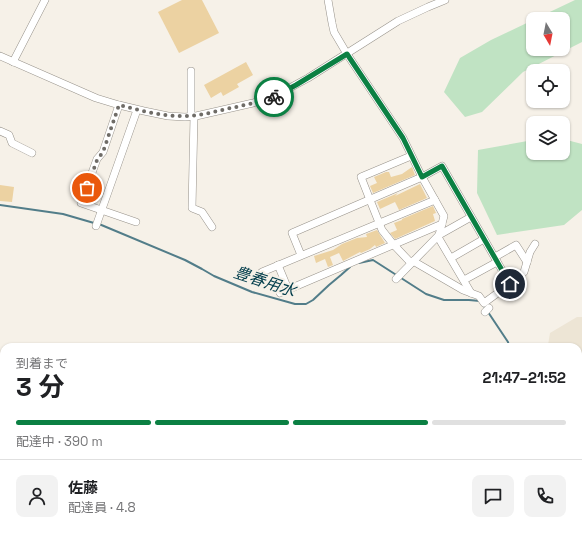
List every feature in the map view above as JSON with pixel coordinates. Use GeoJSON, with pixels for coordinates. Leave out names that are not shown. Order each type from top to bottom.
{"type":"FeatureCollection","features":[{"type":"Feature","properties":{"kind":"street"},"geometry":{"type":"LineString","coordinates":[[13,62],[45,0]]}},
{"type":"Feature","properties":{"kind":"street"},"geometry":{"type":"LineString","coordinates":[[328,0],[334,32],[403,138],[422,177],[444,216],[439,236],[471,293]]}},
{"type":"Feature","properties":{"kind":"street"},"geometry":{"type":"LineString","coordinates":[[0,65],[2,57],[96,98],[137,110],[168,116],[193,116],[253,103],[275,96],[302,82],[398,21],[445,0]]}},
{"type":"Feature","properties":{"kind":"street"},"geometry":{"type":"LineString","coordinates":[[191,71],[193,116],[192,208],[202,212],[212,227]]}},
{"type":"Feature","properties":{"kind":"street"},"geometry":{"type":"LineString","coordinates":[[119,105],[103,152],[97,160],[81,203],[136,222]]}},
{"type":"Feature","properties":{"kind":"street"},"geometry":{"type":"LineString","coordinates":[[97,224],[137,110]]}},
{"type":"Feature","properties":{"kind":"street"},"geometry":{"type":"LineString","coordinates":[[0,131],[9,135],[12,143],[32,152]]}},
{"type":"Feature","properties":{"kind":"street"},"geometry":{"type":"LineString","coordinates":[[411,156],[361,177],[382,230],[393,244],[412,262],[463,290],[479,296],[484,302],[524,272],[530,252],[535,244]]}},
{"type":"Feature","properties":{"kind":"street"},"geometry":{"type":"LineString","coordinates":[[301,255],[292,233],[422,177],[442,166],[510,284]]}},
{"type":"Feature","properties":{"kind":"street"},"geometry":{"type":"LineString","coordinates":[[262,272],[435,200]]}},
{"type":"Feature","properties":{"kind":"street"},"geometry":{"type":"LineString","coordinates":[[399,276],[439,236],[471,217]]}},
{"type":"Feature","properties":{"kind":"street"},"geometry":{"type":"LineString","coordinates":[[280,293],[442,224]]}},
{"type":"Feature","properties":{"kind":"street"},"geometry":{"type":"LineString","coordinates":[[451,258],[484,239]]}},
{"type":"Feature","properties":{"kind":"street"},"geometry":{"type":"LineString","coordinates":[[464,280],[496,260],[516,245],[527,262]]}},
{"type":"Feature","properties":{"kind":"street"},"geometry":{"type":"LineString","coordinates":[[278,265],[288,289]]}},
{"type":"Feature","properties":{"kind":"shaded area"},"geometry":{"type":"Polygon","coordinates":[[[577,317],[582,317],[582,343],[548,343],[550,333],[577,317]]]}},
{"type":"Feature","properties":{"kind":"green space"},"geometry":{"type":"Polygon","coordinates":[[[575,0],[582,0],[582,42],[570,48],[570,12],[550,12],[575,0]]]}},
{"type":"Feature","properties":{"kind":"green space"},"geometry":{"type":"Polygon","coordinates":[[[526,23],[526,56],[554,56],[539,64],[526,64],[526,70],[482,112],[465,117],[444,92],[460,58],[491,40],[526,23]]]}},
{"type":"Feature","properties":{"kind":"green space"},"geometry":{"type":"Polygon","coordinates":[[[526,141],[526,160],[570,160],[570,141],[582,144],[582,210],[564,225],[497,235],[477,193],[478,150],[526,141]]]}},
{"type":"Feature","properties":{"kind":"building"},"geometry":{"type":"Polygon","coordinates":[[[182,0],[202,0],[219,33],[179,53],[158,12],[182,0]]]}},
{"type":"Feature","properties":{"kind":"building"},"geometry":{"type":"Polygon","coordinates":[[[246,62],[253,75],[237,84],[239,87],[223,96],[221,92],[211,98],[204,85],[246,62]]]}},
{"type":"Feature","properties":{"kind":"building"},"geometry":{"type":"Polygon","coordinates":[[[412,167],[415,175],[373,193],[370,186],[377,183],[374,177],[389,172],[391,177],[402,174],[412,167]]]}},
{"type":"Feature","properties":{"kind":"building"},"geometry":{"type":"Polygon","coordinates":[[[420,184],[427,198],[399,210],[395,202],[380,209],[377,202],[398,193],[395,196],[420,184]]]}},
{"type":"Feature","properties":{"kind":"building"},"geometry":{"type":"Polygon","coordinates":[[[0,185],[14,187],[12,202],[0,201],[0,185]]]}},
{"type":"Feature","properties":{"kind":"building"},"geometry":{"type":"Polygon","coordinates":[[[433,206],[436,213],[433,214],[435,221],[395,239],[390,233],[397,230],[394,223],[433,206]]]}},
{"type":"Feature","properties":{"kind":"building"},"geometry":{"type":"Polygon","coordinates":[[[377,230],[385,243],[376,247],[375,245],[370,249],[361,253],[360,252],[343,261],[339,253],[330,257],[333,265],[328,267],[325,259],[316,263],[314,256],[333,250],[342,244],[357,238],[367,237],[366,234],[377,230]]]}},
{"type":"Feature","properties":{"kind":"waterway","name":"豊春用水"},"geometry":{"type":"LineString","coordinates":[[0,205],[63,214],[94,223]]}},
{"type":"Feature","properties":{"kind":"waterway","name":"豊春用水"},"geometry":{"type":"LineString","coordinates":[[99,224],[185,260],[214,276],[252,292],[295,304],[306,304],[313,300],[350,267]]}},
{"type":"Feature","properties":{"kind":"waterway","name":"豊春用水"},"geometry":{"type":"LineString","coordinates":[[359,263],[373,260],[426,294],[444,300],[480,301],[486,309]]}},
{"type":"Feature","properties":{"kind":"waterway","name":"豊春用水"},"geometry":{"type":"LineString","coordinates":[[488,312],[508,343]]}},
{"type":"Feature","properties":{"kind":"way so far"},"geometry":{"type":"LineString","coordinates":[[87,188],[97,160],[103,152],[119,105],[168,116],[196,116],[274,97]]}},
{"type":"Feature","properties":{"kind":"route"},"geometry":{"type":"LineString","coordinates":[[274,97],[285,92],[347,54],[403,138],[422,177],[442,166],[510,284]]}}]}
